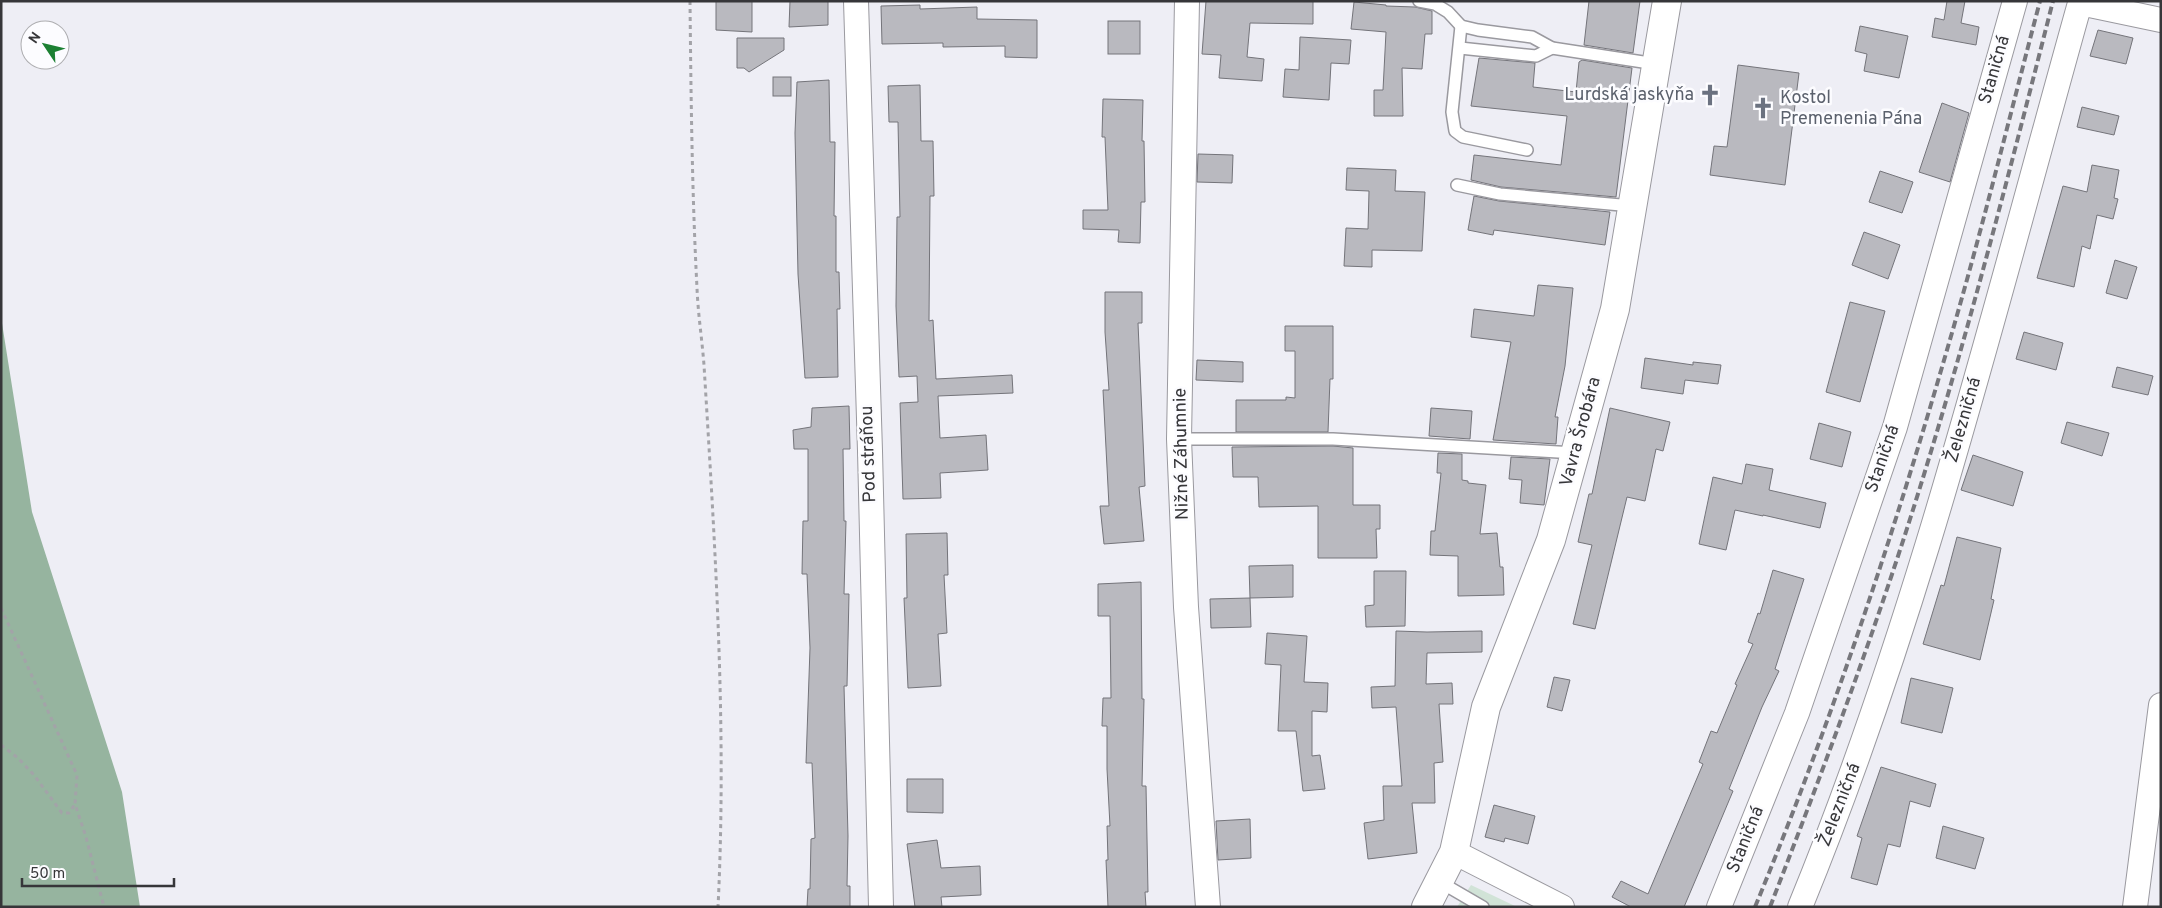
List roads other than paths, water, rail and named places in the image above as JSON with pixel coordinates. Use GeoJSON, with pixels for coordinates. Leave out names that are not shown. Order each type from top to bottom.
{"type":"FeatureCollection","features":[{"type":"Feature","properties":{"kind":"street","name":"Pod stráňou"},"geometry":{"type":"LineString","coordinates":[[856,1],[870,451],[881,907]]}},
{"type":"Feature","properties":{"kind":"street","name":"Nižné Záhumnie"},"geometry":{"type":"LineString","coordinates":[[1187,1],[1179,439],[1186,607],[1208,907]]}},
{"type":"Feature","properties":{"kind":"street","name":"Vavra Šrobára"},"geometry":{"type":"LineString","coordinates":[[1426,907],[1454,852],[1486,707],[1551,540],[1615,309],[1667,1]]}},
{"type":"Feature","properties":{"kind":"street","name":"Staničná"},"geometry":{"type":"LineString","coordinates":[[1719,907],[1797,714],[1895,426],[2015,1]]}},
{"type":"Feature","properties":{"kind":"street","name":"Železničná"},"geometry":{"type":"LineString","coordinates":[[1800,907],[1857,760],[1945,488],[2080,3],[2161,20]]}},
{"type":"Feature","properties":{"kind":"street"},"geometry":{"type":"LineString","coordinates":[[2135,907],[2161,705]]}},
{"type":"Feature","properties":{"kind":"street"},"geometry":{"type":"LineString","coordinates":[[1454,852],[1562,907]]}},
{"type":"Feature","properties":{"kind":"lane"},"geometry":{"type":"LineString","coordinates":[[1419,1],[1435,4],[1448,12],[1461,26],[1532,37],[1552,48],[1656,64]]}},
{"type":"Feature","properties":{"kind":"lane"},"geometry":{"type":"LineString","coordinates":[[1461,26],[1452,112],[1455,131],[1463,137],[1527,150]]}},
{"type":"Feature","properties":{"kind":"lane"},"geometry":{"type":"LineString","coordinates":[[1460,48],[1536,56],[1552,48]]}},
{"type":"Feature","properties":{"kind":"lane"},"geometry":{"type":"LineString","coordinates":[[1457,185],[1471,190],[1500,194],[1632,206]]}},
{"type":"Feature","properties":{"kind":"lane"},"geometry":{"type":"LineString","coordinates":[[1179,439],[1334,439],[1575,453]]}},
{"type":"Feature","properties":{"kind":"lane"},"geometry":{"type":"LineString","coordinates":[[1440,882],[1483,907]]}},
{"type":"Feature","properties":{"kind":"railway"},"geometry":{"type":"LineString","coordinates":[[1755,907],[1810,768],[1860,628],[1906,486],[1973,258],[2040,1]]}},
{"type":"Feature","properties":{"kind":"railway"},"geometry":{"type":"LineString","coordinates":[[1770,907],[1844,713],[1931,452],[2003,195],[2053,1]]}},
{"type":"Feature","properties":{"kind":"place","name":"Lurdská jaskyňa"},"geometry":{"type":"Point","coordinates":[1710,95]}},
{"type":"Feature","properties":{"kind":"place","name":"Kostol Premenenia Pána"},"geometry":{"type":"Point","coordinates":[1763,108]}}]}
